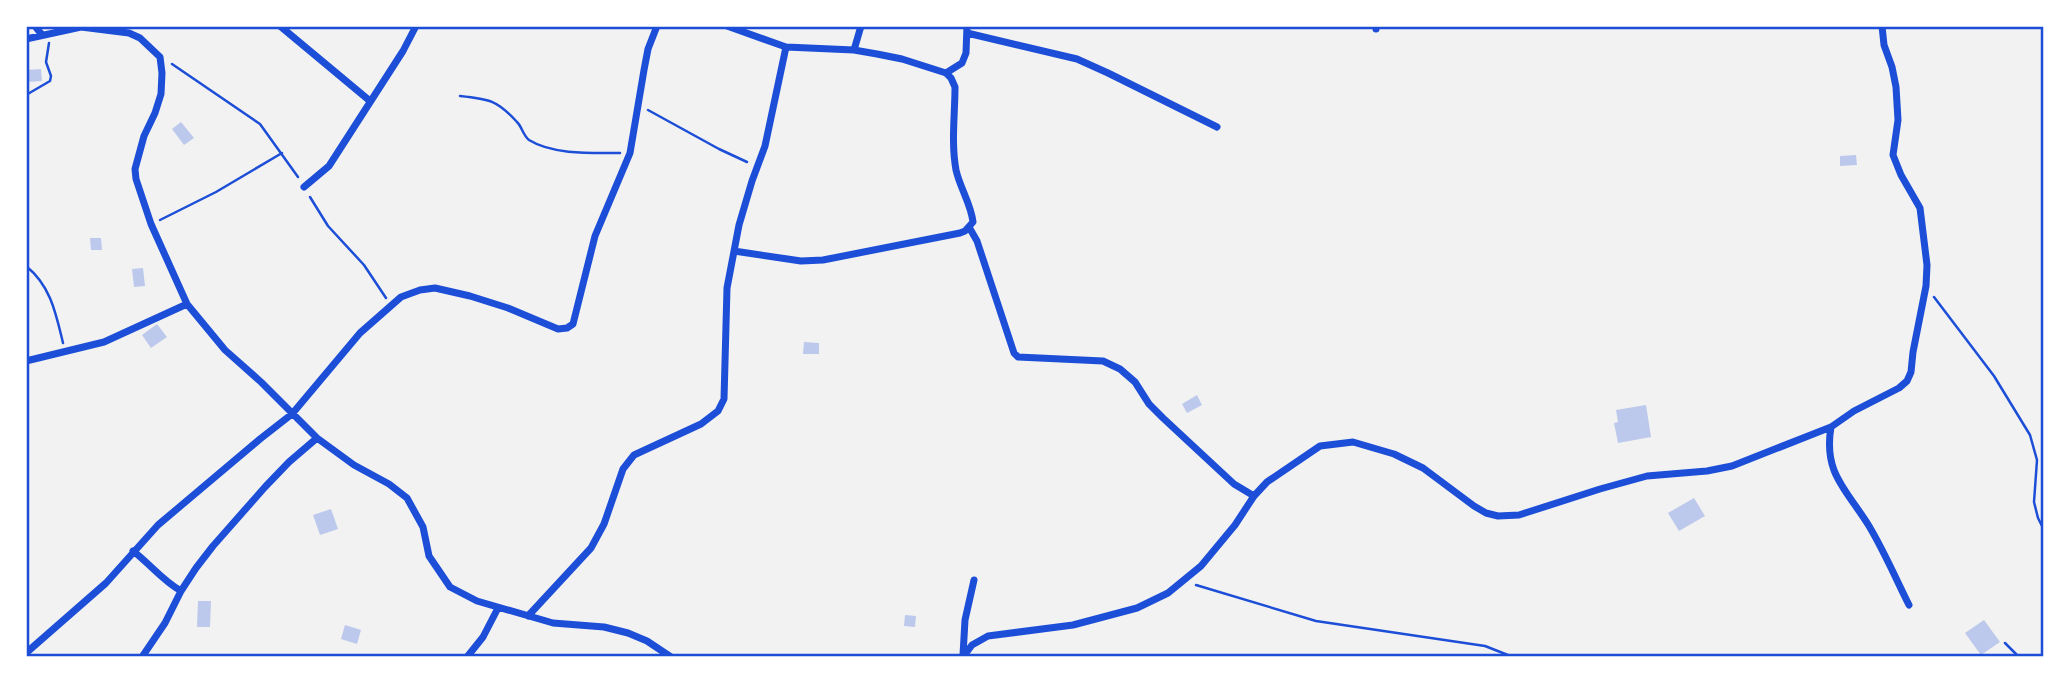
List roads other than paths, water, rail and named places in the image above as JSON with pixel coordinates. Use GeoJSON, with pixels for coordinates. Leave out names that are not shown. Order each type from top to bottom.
{"type":"FeatureCollection","features":[{"type":"Feature","properties":{"kind":"street"},"geometry":{"type":"LineString","coordinates":[[35,26],[45,34]]}},
{"type":"Feature","properties":{"kind":"street"},"geometry":{"type":"LineString","coordinates":[[280,26],[370,101]]}},
{"type":"Feature","properties":{"kind":"street"},"geometry":{"type":"LineString","coordinates":[[304,187],[329,166],[403,51],[416,26]]}},
{"type":"Feature","properties":{"kind":"street"},"geometry":{"type":"LineString","coordinates":[[26,653],[106,583],[158,525],[292,414],[360,333],[401,297],[435,288],[509,308],[558,329],[573,324],[595,236],[630,153],[648,49],[657,26]]}},
{"type":"Feature","properties":{"kind":"street"},"geometry":{"type":"LineString","coordinates":[[727,26],[786,47],[853,50],[902,59],[946,73],[955,87],[954,156],[973,222],[960,233],[823,260],[801,261],[734,251]]}},
{"type":"Feature","properties":{"kind":"street"},"geometry":{"type":"LineString","coordinates":[[853,50],[862,26]]}},
{"type":"Feature","properties":{"kind":"street"},"geometry":{"type":"LineString","coordinates":[[963,656],[972,645],[988,636],[1073,625],[1137,608],[1168,593],[1201,566],[1267,482],[1320,446],[1353,442],[1394,454],[1423,468],[1486,513],[1498,516],[1519,515],[1647,476],[1732,466],[1831,427],[1854,411],[1899,388],[1907,381],[1911,372],[1926,286],[1927,265],[1920,208],[1893,155],[1898,120],[1896,87],[1884,45],[1882,26]]}},
{"type":"Feature","properties":{"kind":"street"},"geometry":{"type":"LineString","coordinates":[[26,38],[82,27],[127,30],[160,57],[161,94],[144,136],[135,169],[151,224],[187,303],[225,350],[317,438],[407,498],[423,527],[429,556],[450,587],[477,601],[553,623],[604,627],[628,633],[648,641],[671,657]]}},
{"type":"Feature","properties":{"kind":"street"},"geometry":{"type":"LineString","coordinates":[[946,73],[962,63],[966,53],[967,30],[1077,59],[1217,127]]}},
{"type":"Feature","properties":{"kind":"street"},"geometry":{"type":"LineString","coordinates":[[528,616],[591,548],[604,524],[628,461],[645,450],[701,424],[718,411],[723,399],[727,288],[745,200],[765,146],[786,47]]}},
{"type":"Feature","properties":{"kind":"street"},"geometry":{"type":"LineString","coordinates":[[969,227],[977,241],[1014,352],[1018,357],[1103,361],[1120,369],[1135,382],[1149,404],[1163,418],[1234,484],[1254,496]]}},
{"type":"Feature","properties":{"kind":"street"},"geometry":{"type":"LineString","coordinates":[[26,361],[104,342],[187,303]]}},
{"type":"Feature","properties":{"kind":"street"},"geometry":{"type":"LineString","coordinates":[[1831,427],[1829,455],[1836,477],[1870,527],[1909,605]]}},
{"type":"Feature","properties":{"kind":"street"},"geometry":{"type":"LineString","coordinates":[[142,657],[196,568],[213,546],[289,462],[317,438]]}},
{"type":"Feature","properties":{"kind":"street"},"geometry":{"type":"LineString","coordinates":[[133,551],[152,566],[164,581],[181,592]]}},
{"type":"Feature","properties":{"kind":"street"},"geometry":{"type":"LineString","coordinates":[[963,656],[965,620],[974,580]]}},
{"type":"Feature","properties":{"kind":"street"},"geometry":{"type":"LineString","coordinates":[[467,657],[483,637],[498,608]]}}]}
